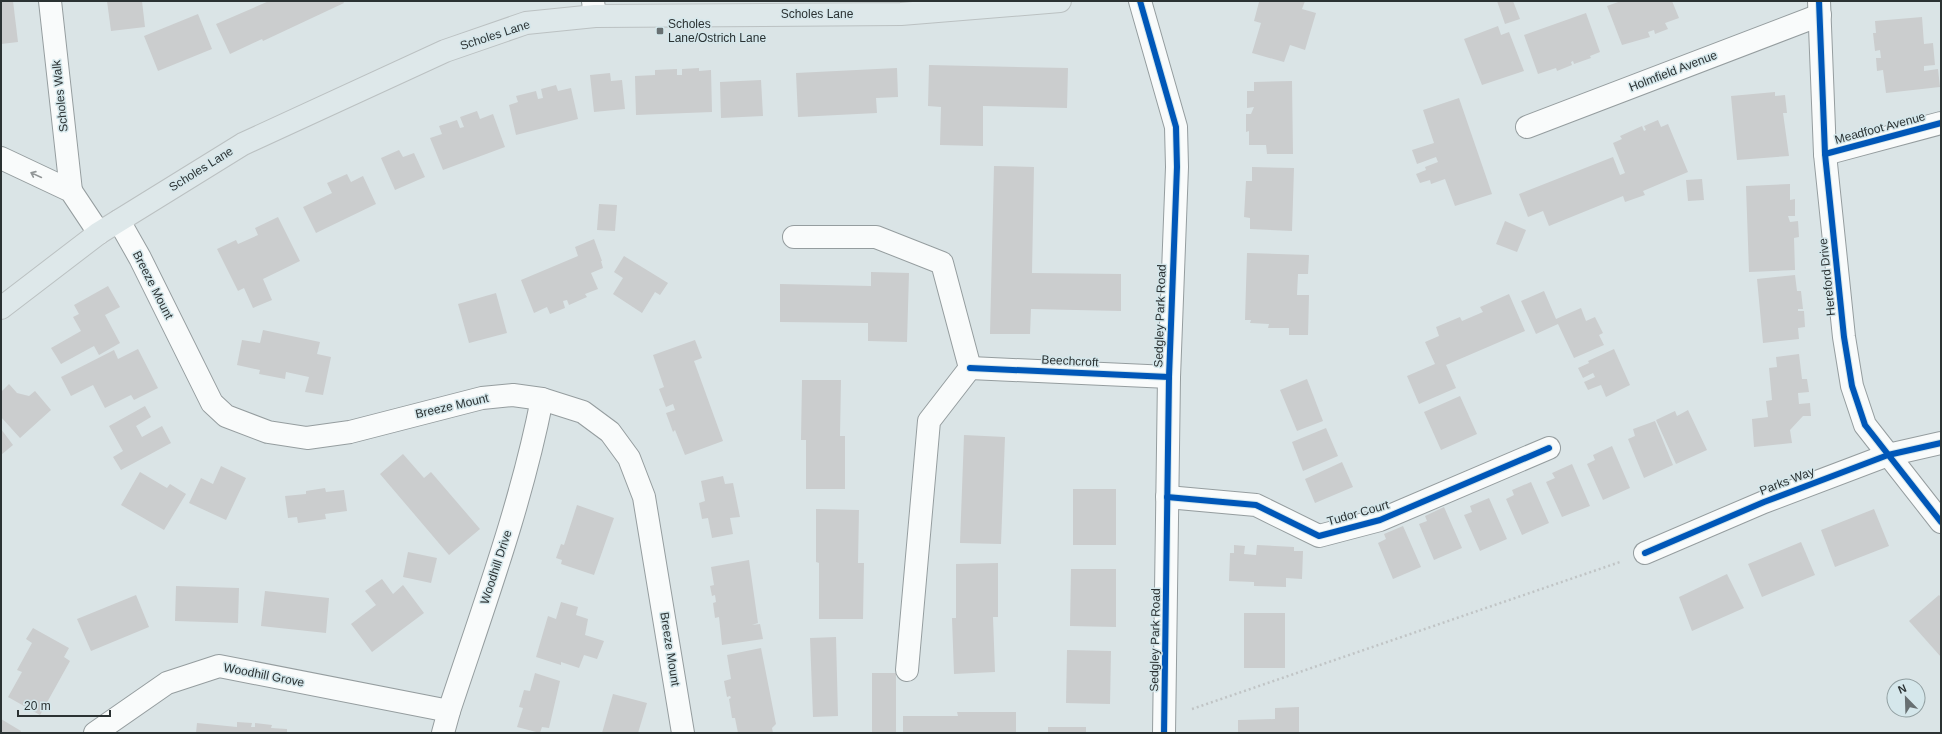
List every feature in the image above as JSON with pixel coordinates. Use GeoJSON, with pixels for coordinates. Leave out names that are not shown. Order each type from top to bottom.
{"type":"FeatureCollection","features":[{"type":"Feature","properties":{"kind":"main road","name":"Scholes Lane"},"geometry":{"type":"LineString","coordinates":[[1,308],[99,233],[243,144],[445,51],[526,22],[594,8],[901,7],[1060,1]]}},
{"type":"Feature","properties":{"kind":"street","name":"Scholes Walk"},"geometry":{"type":"LineString","coordinates":[[50,1],[71,191]]}},
{"type":"Feature","properties":{"kind":"street","name":"Sedgley Park Road"},"geometry":{"type":"LineString","coordinates":[[1140,1],[1176,127],[1177,167],[1169,377],[1165,726]]}},
{"type":"Feature","properties":{"kind":"street","name":"Holmfield Avenue"},"geometry":{"type":"LineString","coordinates":[[1527,127],[1819,8]]}},
{"type":"Feature","properties":{"kind":"street","name":"Hereford Drive"},"geometry":{"type":"LineString","coordinates":[[1819,8],[1825,154],[1844,337],[1852,386],[1865,425],[1941,522]]}},
{"type":"Feature","properties":{"kind":"street","name":"Meadfoot Avenue"},"geometry":{"type":"LineString","coordinates":[[1825,154],[1941,123]]}},
{"type":"Feature","properties":{"kind":"street"},"geometry":{"type":"LineString","coordinates":[[1,158],[71,191],[99,233]]}},
{"type":"Feature","properties":{"kind":"street","name":"Breeze Mount"},"geometry":{"type":"LineString","coordinates":[[119,220],[140,258],[212,404],[226,416],[268,432],[307,438],[350,432],[482,398],[513,395],[542,400],[583,412],[610,432],[629,458],[644,497],[683,733]]}},
{"type":"Feature","properties":{"kind":"street"},"geometry":{"type":"LineString","coordinates":[[794,237],[876,237],[942,263],[970,368],[929,421],[906,670]]}},
{"type":"Feature","properties":{"kind":"street","name":"Beechcroft"},"geometry":{"type":"LineString","coordinates":[[970,368],[1169,377]]}},
{"type":"Feature","properties":{"kind":"street","name":"Woodhill Drive"},"geometry":{"type":"LineString","coordinates":[[443,733],[532,452],[542,400]]}},
{"type":"Feature","properties":{"kind":"street","name":"Parks Way"},"geometry":{"type":"LineString","coordinates":[[1646,553],[1764,502],[1888,455],[1941,443]]}},
{"type":"Feature","properties":{"kind":"street","name":"Tudor Court"},"geometry":{"type":"LineString","coordinates":[[1167,497],[1256,505],[1319,536],[1380,520],[1549,448]]}},
{"type":"Feature","properties":{"kind":"street","name":"Woodhill Grove"},"geometry":{"type":"LineString","coordinates":[[95,733],[167,683],[220,666],[449,711]]}},
{"type":"Feature","properties":{"kind":"path"},"geometry":{"type":"LineString","coordinates":[[1165,726],[1646,553]]}},
{"type":"Feature","properties":{"kind":"building"},"geometry":{"type":"Polygon","coordinates":[[[1,1],[13,1],[18,42],[1,44],[1,1]]]}},
{"type":"Feature","properties":{"kind":"building"},"geometry":{"type":"Polygon","coordinates":[[[107,1],[142,1],[145,27],[111,31],[107,1]]]}},
{"type":"Feature","properties":{"kind":"building"},"geometry":{"type":"Polygon","coordinates":[[[269,1],[343,1],[344,3],[263,41],[262,39],[230,54],[216,24],[269,1]]]}},
{"type":"Feature","properties":{"kind":"building"},"geometry":{"type":"Polygon","coordinates":[[[1256,1],[1305,1],[1302,9],[1316,13],[1305,50],[1290,45],[1284,62],[1252,53],[1261,23],[1254,21],[1259,2],[1256,1]]]}},
{"type":"Feature","properties":{"kind":"building"},"geometry":{"type":"Polygon","coordinates":[[[1497,1],[1513,1],[1520,19],[1505,24],[1497,1]]]}},
{"type":"Feature","properties":{"kind":"building"},"geometry":{"type":"Polygon","coordinates":[[[1621,1],[1672,1],[1679,18],[1665,23],[1668,29],[1655,34],[1654,30],[1648,32],[1650,37],[1622,45],[1607,6],[1621,1]]]}},
{"type":"Feature","properties":{"kind":"building"},"geometry":{"type":"Polygon","coordinates":[[[1586,13],[1600,52],[1590,56],[1591,58],[1574,64],[1573,61],[1571,62],[1572,65],[1557,71],[1556,68],[1538,74],[1524,35],[1586,13]]]}},
{"type":"Feature","properties":{"kind":"building"},"geometry":{"type":"Polygon","coordinates":[[[198,14],[212,49],[158,71],[144,36],[198,14]]]}},
{"type":"Feature","properties":{"kind":"building"},"geometry":{"type":"Polygon","coordinates":[[[1922,17],[1924,44],[1933,43],[1935,65],[1924,66],[1924,71],[1938,69],[1940,87],[1886,93],[1883,70],[1877,71],[1876,58],[1881,58],[1880,50],[1875,51],[1873,33],[1876,33],[1875,21],[1922,17]]]}},
{"type":"Feature","properties":{"kind":"building"},"geometry":{"type":"Polygon","coordinates":[[[1498,26],[1501,35],[1509,32],[1524,71],[1482,85],[1464,39],[1498,26]]]}},
{"type":"Feature","properties":{"kind":"building"},"geometry":{"type":"Polygon","coordinates":[[[929,65],[1068,68],[1067,108],[983,106],[983,146],[940,145],[941,107],[928,106],[929,65]]]}},
{"type":"Feature","properties":{"kind":"building"},"geometry":{"type":"Polygon","coordinates":[[[699,68],[699,71],[711,70],[712,112],[636,115],[635,76],[655,75],[655,70],[677,69],[677,75],[682,75],[682,69],[699,68]]]}},
{"type":"Feature","properties":{"kind":"building"},"geometry":{"type":"Polygon","coordinates":[[[897,68],[898,97],[876,98],[877,113],[798,117],[796,73],[897,68]]]}},
{"type":"Feature","properties":{"kind":"building"},"geometry":{"type":"Polygon","coordinates":[[[610,73],[611,81],[622,80],[625,109],[594,112],[590,75],[610,73]]]}},
{"type":"Feature","properties":{"kind":"building"},"geometry":{"type":"Polygon","coordinates":[[[761,80],[763,116],[721,118],[720,82],[761,80]]]}},
{"type":"Feature","properties":{"kind":"building"},"geometry":{"type":"Polygon","coordinates":[[[1292,81],[1293,154],[1267,154],[1266,145],[1249,145],[1249,131],[1246,132],[1246,114],[1251,114],[1254,107],[1247,108],[1247,91],[1254,91],[1254,82],[1292,81]]]}},
{"type":"Feature","properties":{"kind":"building"},"geometry":{"type":"Polygon","coordinates":[[[556,85],[558,91],[571,88],[578,119],[516,135],[509,105],[518,102],[516,96],[536,91],[538,99],[543,98],[541,89],[556,85]]]}},
{"type":"Feature","properties":{"kind":"building"},"geometry":{"type":"Polygon","coordinates":[[[1775,92],[1775,96],[1785,95],[1787,113],[1783,113],[1789,156],[1737,160],[1731,96],[1775,92]]]}},
{"type":"Feature","properties":{"kind":"building"},"geometry":{"type":"Polygon","coordinates":[[[1459,98],[1492,194],[1455,206],[1445,179],[1431,184],[1430,180],[1420,183],[1416,174],[1426,170],[1425,167],[1438,162],[1436,157],[1417,164],[1412,150],[1434,143],[1423,110],[1459,98]]]}},
{"type":"Feature","properties":{"kind":"building"},"geometry":{"type":"Polygon","coordinates":[[[477,111],[480,119],[493,114],[505,147],[443,170],[430,138],[442,134],[439,126],[457,120],[460,128],[464,127],[460,117],[477,111]]]}},
{"type":"Feature","properties":{"kind":"building"},"geometry":{"type":"Polygon","coordinates":[[[1658,120],[1661,127],[1668,124],[1688,172],[1643,191],[1645,195],[1625,202],[1623,196],[1549,226],[1543,211],[1528,217],[1519,194],[1613,157],[1620,175],[1625,173],[1613,143],[1622,139],[1620,136],[1642,126],[1644,131],[1646,130],[1644,126],[1658,120]]]}},
{"type":"Feature","properties":{"kind":"building"},"geometry":{"type":"Polygon","coordinates":[[[399,150],[403,157],[414,153],[425,177],[395,190],[381,158],[399,150]]]}},
{"type":"Feature","properties":{"kind":"building"},"geometry":{"type":"Polygon","coordinates":[[[994,166],[1034,167],[1032,273],[1121,274],[1121,311],[1031,309],[1030,334],[990,334],[994,166]]]}},
{"type":"Feature","properties":{"kind":"building"},"geometry":{"type":"Polygon","coordinates":[[[1252,167],[1294,168],[1292,231],[1250,229],[1250,218],[1244,217],[1246,181],[1252,181],[1252,167]]]}},
{"type":"Feature","properties":{"kind":"building"},"geometry":{"type":"Polygon","coordinates":[[[347,174],[351,182],[363,176],[376,204],[316,233],[303,207],[332,193],[327,183],[347,174]]]}},
{"type":"Feature","properties":{"kind":"building"},"geometry":{"type":"Polygon","coordinates":[[[1702,179],[1704,200],[1688,201],[1686,180],[1702,179]]]}},
{"type":"Feature","properties":{"kind":"building"},"geometry":{"type":"Polygon","coordinates":[[[1790,184],[1790,200],[1795,199],[1795,216],[1788,216],[1790,222],[1798,221],[1799,237],[1794,238],[1795,270],[1749,272],[1746,186],[1790,184]]]}},
{"type":"Feature","properties":{"kind":"building"},"geometry":{"type":"Polygon","coordinates":[[[599,204],[617,205],[615,231],[597,230],[599,204]]]}},
{"type":"Feature","properties":{"kind":"building"},"geometry":{"type":"Polygon","coordinates":[[[278,217],[300,261],[263,279],[272,300],[253,308],[244,288],[238,291],[217,249],[236,240],[238,244],[258,235],[255,228],[278,217]]]}},
{"type":"Feature","properties":{"kind":"building"},"geometry":{"type":"Polygon","coordinates":[[[1505,221],[1526,230],[1517,252],[1496,244],[1505,221]]]}},
{"type":"Feature","properties":{"kind":"building"},"geometry":{"type":"Polygon","coordinates":[[[594,239],[603,268],[591,273],[598,289],[585,294],[587,297],[569,305],[567,300],[563,301],[565,308],[550,314],[547,307],[534,313],[521,280],[578,256],[575,247],[594,239]]]}},
{"type":"Feature","properties":{"kind":"building"},"geometry":{"type":"Polygon","coordinates":[[[1247,253],[1309,255],[1308,274],[1298,274],[1297,295],[1309,295],[1308,335],[1289,335],[1289,328],[1268,328],[1269,324],[1250,323],[1251,320],[1245,320],[1247,253]]]}},
{"type":"Feature","properties":{"kind":"building"},"geometry":{"type":"Polygon","coordinates":[[[624,256],[668,283],[660,295],[655,292],[642,313],[613,294],[623,278],[614,272],[624,256]]]}},
{"type":"Feature","properties":{"kind":"building"},"geometry":{"type":"Polygon","coordinates":[[[871,272],[909,273],[907,342],[868,341],[868,323],[780,322],[780,284],[871,286],[871,272]]]}},
{"type":"Feature","properties":{"kind":"building"},"geometry":{"type":"Polygon","coordinates":[[[1795,275],[1797,291],[1801,291],[1803,309],[1798,309],[1798,311],[1804,311],[1805,327],[1798,328],[1799,339],[1763,343],[1757,279],[1795,275]]]}},
{"type":"Feature","properties":{"kind":"building"},"geometry":{"type":"Polygon","coordinates":[[[108,286],[120,307],[105,315],[120,343],[99,355],[94,346],[61,364],[51,348],[81,331],[73,317],[79,314],[74,305],[108,286]]]}},
{"type":"Feature","properties":{"kind":"building"},"geometry":{"type":"Polygon","coordinates":[[[1544,291],[1556,319],[1581,308],[1586,321],[1595,317],[1603,333],[1599,335],[1604,345],[1574,358],[1558,324],[1536,334],[1521,301],[1544,291]]]}},
{"type":"Feature","properties":{"kind":"building"},"geometry":{"type":"Polygon","coordinates":[[[496,293],[507,333],[469,343],[458,304],[496,293]]]}},
{"type":"Feature","properties":{"kind":"building"},"geometry":{"type":"Polygon","coordinates":[[[1509,294],[1525,331],[1446,365],[1456,388],[1419,404],[1407,376],[1435,364],[1425,342],[1439,336],[1436,327],[1460,317],[1462,321],[1483,312],[1480,307],[1509,294]]]}},
{"type":"Feature","properties":{"kind":"building"},"geometry":{"type":"Polygon","coordinates":[[[263,330],[320,342],[317,354],[331,357],[323,395],[305,392],[309,377],[286,372],[285,379],[259,374],[260,370],[237,365],[242,340],[260,343],[263,330]]]}},
{"type":"Feature","properties":{"kind":"building"},"geometry":{"type":"Polygon","coordinates":[[[695,340],[702,358],[694,361],[723,441],[685,455],[675,430],[673,432],[666,413],[675,410],[673,404],[666,407],[659,389],[664,387],[653,355],[695,340]]]}},
{"type":"Feature","properties":{"kind":"building"},"geometry":{"type":"Polygon","coordinates":[[[138,349],[158,388],[134,400],[131,395],[105,408],[93,385],[71,396],[61,377],[114,350],[118,359],[138,349]]]}},
{"type":"Feature","properties":{"kind":"building"},"geometry":{"type":"Polygon","coordinates":[[[1614,349],[1630,385],[1606,397],[1601,385],[1588,390],[1584,382],[1595,377],[1593,373],[1583,378],[1578,368],[1589,363],[1588,361],[1614,349]]]}},
{"type":"Feature","properties":{"kind":"building"},"geometry":{"type":"Polygon","coordinates":[[[1799,354],[1802,379],[1807,379],[1809,392],[1798,393],[1799,404],[1810,403],[1811,416],[1803,416],[1790,430],[1792,443],[1754,447],[1752,419],[1768,417],[1766,401],[1772,400],[1769,368],[1777,367],[1776,357],[1799,354]]]}},
{"type":"Feature","properties":{"kind":"building"},"geometry":{"type":"Polygon","coordinates":[[[1307,379],[1323,421],[1297,431],[1280,390],[1307,379]]]}},
{"type":"Feature","properties":{"kind":"building"},"geometry":{"type":"Polygon","coordinates":[[[802,380],[841,380],[840,436],[845,436],[845,489],[806,489],[806,440],[801,440],[802,380]]]}},
{"type":"Feature","properties":{"kind":"building"},"geometry":{"type":"Polygon","coordinates":[[[9,384],[17,393],[29,396],[35,391],[51,410],[20,438],[1,417],[1,392],[9,384]]]}},
{"type":"Feature","properties":{"kind":"building"},"geometry":{"type":"Polygon","coordinates":[[[1460,396],[1477,434],[1441,450],[1424,412],[1460,396]]]}},
{"type":"Feature","properties":{"kind":"building"},"geometry":{"type":"Polygon","coordinates":[[[145,406],[151,417],[136,426],[142,437],[162,426],[171,443],[121,470],[113,457],[123,451],[109,426],[145,406]]]}},
{"type":"Feature","properties":{"kind":"building"},"geometry":{"type":"Polygon","coordinates":[[[1688,410],[1707,450],[1676,464],[1656,420],[1675,411],[1677,416],[1688,410]]]}},
{"type":"Feature","properties":{"kind":"building"},"geometry":{"type":"Polygon","coordinates":[[[1655,421],[1673,465],[1644,478],[1628,439],[1635,436],[1633,429],[1655,421]]]}},
{"type":"Feature","properties":{"kind":"building"},"geometry":{"type":"Polygon","coordinates":[[[1326,428],[1338,456],[1303,471],[1292,442],[1326,428]]]}},
{"type":"Feature","properties":{"kind":"building"},"geometry":{"type":"Polygon","coordinates":[[[1,429],[13,445],[1,455],[1,429]]]}},
{"type":"Feature","properties":{"kind":"building"},"geometry":{"type":"Polygon","coordinates":[[[964,435],[1005,437],[1001,544],[960,543],[964,435]]]}},
{"type":"Feature","properties":{"kind":"building"},"geometry":{"type":"Polygon","coordinates":[[[1612,446],[1630,488],[1603,500],[1587,464],[1595,460],[1593,455],[1612,446]]]}},
{"type":"Feature","properties":{"kind":"building"},"geometry":{"type":"Polygon","coordinates":[[[403,454],[424,478],[431,472],[480,529],[449,555],[380,474],[403,454]]]}},
{"type":"Feature","properties":{"kind":"building"},"geometry":{"type":"Polygon","coordinates":[[[1342,462],[1353,487],[1315,503],[1305,479],[1342,462]]]}},
{"type":"Feature","properties":{"kind":"building"},"geometry":{"type":"Polygon","coordinates":[[[1572,464],[1590,506],[1562,517],[1546,482],[1555,478],[1552,473],[1572,464]]]}},
{"type":"Feature","properties":{"kind":"building"},"geometry":{"type":"Polygon","coordinates":[[[221,466],[246,478],[226,520],[189,503],[201,478],[213,484],[221,466]]]}},
{"type":"Feature","properties":{"kind":"building"},"geometry":{"type":"Polygon","coordinates":[[[140,472],[167,488],[170,484],[186,494],[164,530],[121,505],[140,472]]]}},
{"type":"Feature","properties":{"kind":"building"},"geometry":{"type":"Polygon","coordinates":[[[723,476],[725,484],[733,483],[740,517],[730,518],[733,534],[712,538],[708,518],[702,519],[699,503],[705,501],[701,481],[723,476]]]}},
{"type":"Feature","properties":{"kind":"building"},"geometry":{"type":"Polygon","coordinates":[[[1531,482],[1549,523],[1522,535],[1506,499],[1514,495],[1512,490],[1531,482]]]}},
{"type":"Feature","properties":{"kind":"building"},"geometry":{"type":"Polygon","coordinates":[[[325,488],[326,492],[344,490],[347,511],[325,514],[326,519],[298,523],[297,517],[288,518],[285,496],[306,494],[306,491],[325,488]]]}},
{"type":"Feature","properties":{"kind":"building"},"geometry":{"type":"Polygon","coordinates":[[[1073,489],[1116,489],[1116,545],[1073,545],[1073,489]]]}},
{"type":"Feature","properties":{"kind":"building"},"geometry":{"type":"Polygon","coordinates":[[[1489,498],[1507,539],[1480,551],[1464,515],[1472,512],[1470,506],[1489,498]]]}},
{"type":"Feature","properties":{"kind":"building"},"geometry":{"type":"Polygon","coordinates":[[[577,505],[614,518],[594,575],[561,564],[562,560],[556,558],[561,544],[564,545],[577,505]]]}},
{"type":"Feature","properties":{"kind":"building"},"geometry":{"type":"Polygon","coordinates":[[[1444,507],[1462,548],[1434,560],[1419,524],[1427,521],[1425,516],[1444,507]]]}},
{"type":"Feature","properties":{"kind":"building"},"geometry":{"type":"Polygon","coordinates":[[[816,509],[859,510],[858,563],[864,563],[863,619],[819,619],[819,563],[816,562],[816,509]]]}},
{"type":"Feature","properties":{"kind":"building"},"geometry":{"type":"Polygon","coordinates":[[[1874,509],[1889,546],[1835,567],[1821,530],[1874,509]]]}},
{"type":"Feature","properties":{"kind":"building"},"geometry":{"type":"Polygon","coordinates":[[[1403,526],[1421,567],[1393,579],[1378,543],[1386,539],[1384,534],[1403,526]]]}},
{"type":"Feature","properties":{"kind":"building"},"geometry":{"type":"Polygon","coordinates":[[[1801,542],[1815,575],[1762,597],[1748,564],[1801,542]]]}},
{"type":"Feature","properties":{"kind":"building"},"geometry":{"type":"Polygon","coordinates":[[[1234,545],[1245,546],[1244,554],[1256,555],[1257,545],[1294,547],[1294,551],[1303,551],[1302,579],[1286,578],[1286,587],[1254,586],[1254,582],[1229,581],[1230,553],[1234,553],[1234,545]]]}},
{"type":"Feature","properties":{"kind":"building"},"geometry":{"type":"Polygon","coordinates":[[[408,552],[437,558],[431,583],[403,577],[408,552]]]}},
{"type":"Feature","properties":{"kind":"building"},"geometry":{"type":"Polygon","coordinates":[[[749,560],[758,623],[752,625],[760,624],[763,639],[722,645],[719,617],[715,618],[713,603],[716,602],[715,595],[712,596],[710,586],[714,585],[711,567],[749,560]]]}},
{"type":"Feature","properties":{"kind":"building"},"geometry":{"type":"Polygon","coordinates":[[[998,563],[998,617],[993,617],[995,672],[954,674],[952,618],[956,618],[956,564],[998,563]]]}},
{"type":"Feature","properties":{"kind":"building"},"geometry":{"type":"Polygon","coordinates":[[[1071,569],[1116,569],[1116,627],[1070,626],[1071,569]]]}},
{"type":"Feature","properties":{"kind":"building"},"geometry":{"type":"Polygon","coordinates":[[[1727,574],[1744,608],[1692,631],[1679,597],[1727,574]]]}},
{"type":"Feature","properties":{"kind":"building"},"geometry":{"type":"Polygon","coordinates":[[[382,579],[393,594],[403,585],[424,613],[372,652],[351,624],[376,605],[365,591],[382,579]]]}},
{"type":"Feature","properties":{"kind":"building"},"geometry":{"type":"Polygon","coordinates":[[[176,586],[239,588],[238,623],[175,621],[176,586]]]}},
{"type":"Feature","properties":{"kind":"building"},"geometry":{"type":"Polygon","coordinates":[[[265,591],[329,598],[326,633],[261,626],[265,591]]]}},
{"type":"Feature","properties":{"kind":"building"},"geometry":{"type":"Polygon","coordinates":[[[136,595],[149,627],[91,651],[77,619],[136,595]]]}},
{"type":"Feature","properties":{"kind":"building"},"geometry":{"type":"Polygon","coordinates":[[[1939,595],[1941,597],[1941,657],[1909,621],[1939,595]]]}},
{"type":"Feature","properties":{"kind":"building"},"geometry":{"type":"Polygon","coordinates":[[[561,602],[578,607],[576,615],[588,619],[585,635],[604,641],[597,659],[584,655],[579,668],[561,662],[561,665],[536,657],[548,616],[556,619],[561,602]]]}},
{"type":"Feature","properties":{"kind":"building"},"geometry":{"type":"Polygon","coordinates":[[[1244,613],[1285,613],[1285,668],[1244,668],[1244,613]]]}},
{"type":"Feature","properties":{"kind":"building"},"geometry":{"type":"Polygon","coordinates":[[[33,628],[69,648],[64,657],[70,661],[40,715],[8,697],[22,672],[17,670],[32,643],[26,639],[33,628]]]}},
{"type":"Feature","properties":{"kind":"building"},"geometry":{"type":"Polygon","coordinates":[[[836,637],[838,716],[813,717],[810,638],[836,637]]]}},
{"type":"Feature","properties":{"kind":"building"},"geometry":{"type":"Polygon","coordinates":[[[761,648],[776,724],[772,728],[773,733],[738,733],[735,718],[732,718],[729,699],[731,698],[730,696],[727,697],[724,681],[731,679],[727,655],[761,648]]]}},
{"type":"Feature","properties":{"kind":"building"},"geometry":{"type":"Polygon","coordinates":[[[1067,650],[1111,651],[1110,704],[1066,703],[1067,650]]]}},
{"type":"Feature","properties":{"kind":"building"},"geometry":{"type":"Polygon","coordinates":[[[535,673],[560,681],[549,728],[542,727],[540,733],[517,727],[523,708],[519,707],[524,690],[530,691],[535,673]]]}},
{"type":"Feature","properties":{"kind":"building"},"geometry":{"type":"Polygon","coordinates":[[[872,673],[896,673],[896,733],[872,733],[872,673]]]}},
{"type":"Feature","properties":{"kind":"building"},"geometry":{"type":"Polygon","coordinates":[[[613,694],[647,703],[638,733],[602,733],[613,694]]]}},
{"type":"Feature","properties":{"kind":"building"},"geometry":{"type":"Polygon","coordinates":[[[1299,707],[1299,733],[1238,733],[1238,720],[1275,719],[1275,708],[1299,707]]]}},
{"type":"Feature","properties":{"kind":"building"},"geometry":{"type":"Polygon","coordinates":[[[957,712],[1016,712],[1016,733],[903,733],[903,716],[958,716],[957,712]]]}},
{"type":"Feature","properties":{"kind":"building"},"geometry":{"type":"Polygon","coordinates":[[[1,719],[21,731],[20,733],[1,733],[1,719]]]}},
{"type":"Feature","properties":{"kind":"building"},"geometry":{"type":"Polygon","coordinates":[[[237,722],[252,723],[251,727],[255,727],[255,723],[272,725],[271,728],[287,729],[287,733],[196,733],[197,723],[237,727],[237,722]]]}},
{"type":"Feature","properties":{"kind":"building"},"geometry":{"type":"Polygon","coordinates":[[[1048,727],[1086,727],[1086,733],[1048,733],[1048,727]]]}},
{"type":"Feature","properties":{"kind":"cycle path"},"geometry":{"type":"LineString","coordinates":[[1140,1],[1176,127],[1177,167],[1169,377],[1164,733]]}},
{"type":"Feature","properties":{"kind":"cycle path"},"geometry":{"type":"LineString","coordinates":[[1819,1],[1825,154],[1844,337],[1852,386],[1865,425],[1941,522]]}},
{"type":"Feature","properties":{"kind":"cycle path"},"geometry":{"type":"LineString","coordinates":[[1825,154],[1941,123]]}},
{"type":"Feature","properties":{"kind":"cycle path"},"geometry":{"type":"LineString","coordinates":[[970,368],[1169,377]]}},
{"type":"Feature","properties":{"kind":"cycle path"},"geometry":{"type":"LineString","coordinates":[[1645,553],[1764,502],[1888,455],[1941,443]]}},
{"type":"Feature","properties":{"kind":"cycle path"},"geometry":{"type":"LineString","coordinates":[[1167,497],[1256,505],[1319,536],[1380,520],[1549,448]]}},
{"type":"Feature","properties":{"kind":"place","name":"Scholes Lane/Ostrich Lane"},"geometry":{"type":"Point","coordinates":[660,31]}}]}
